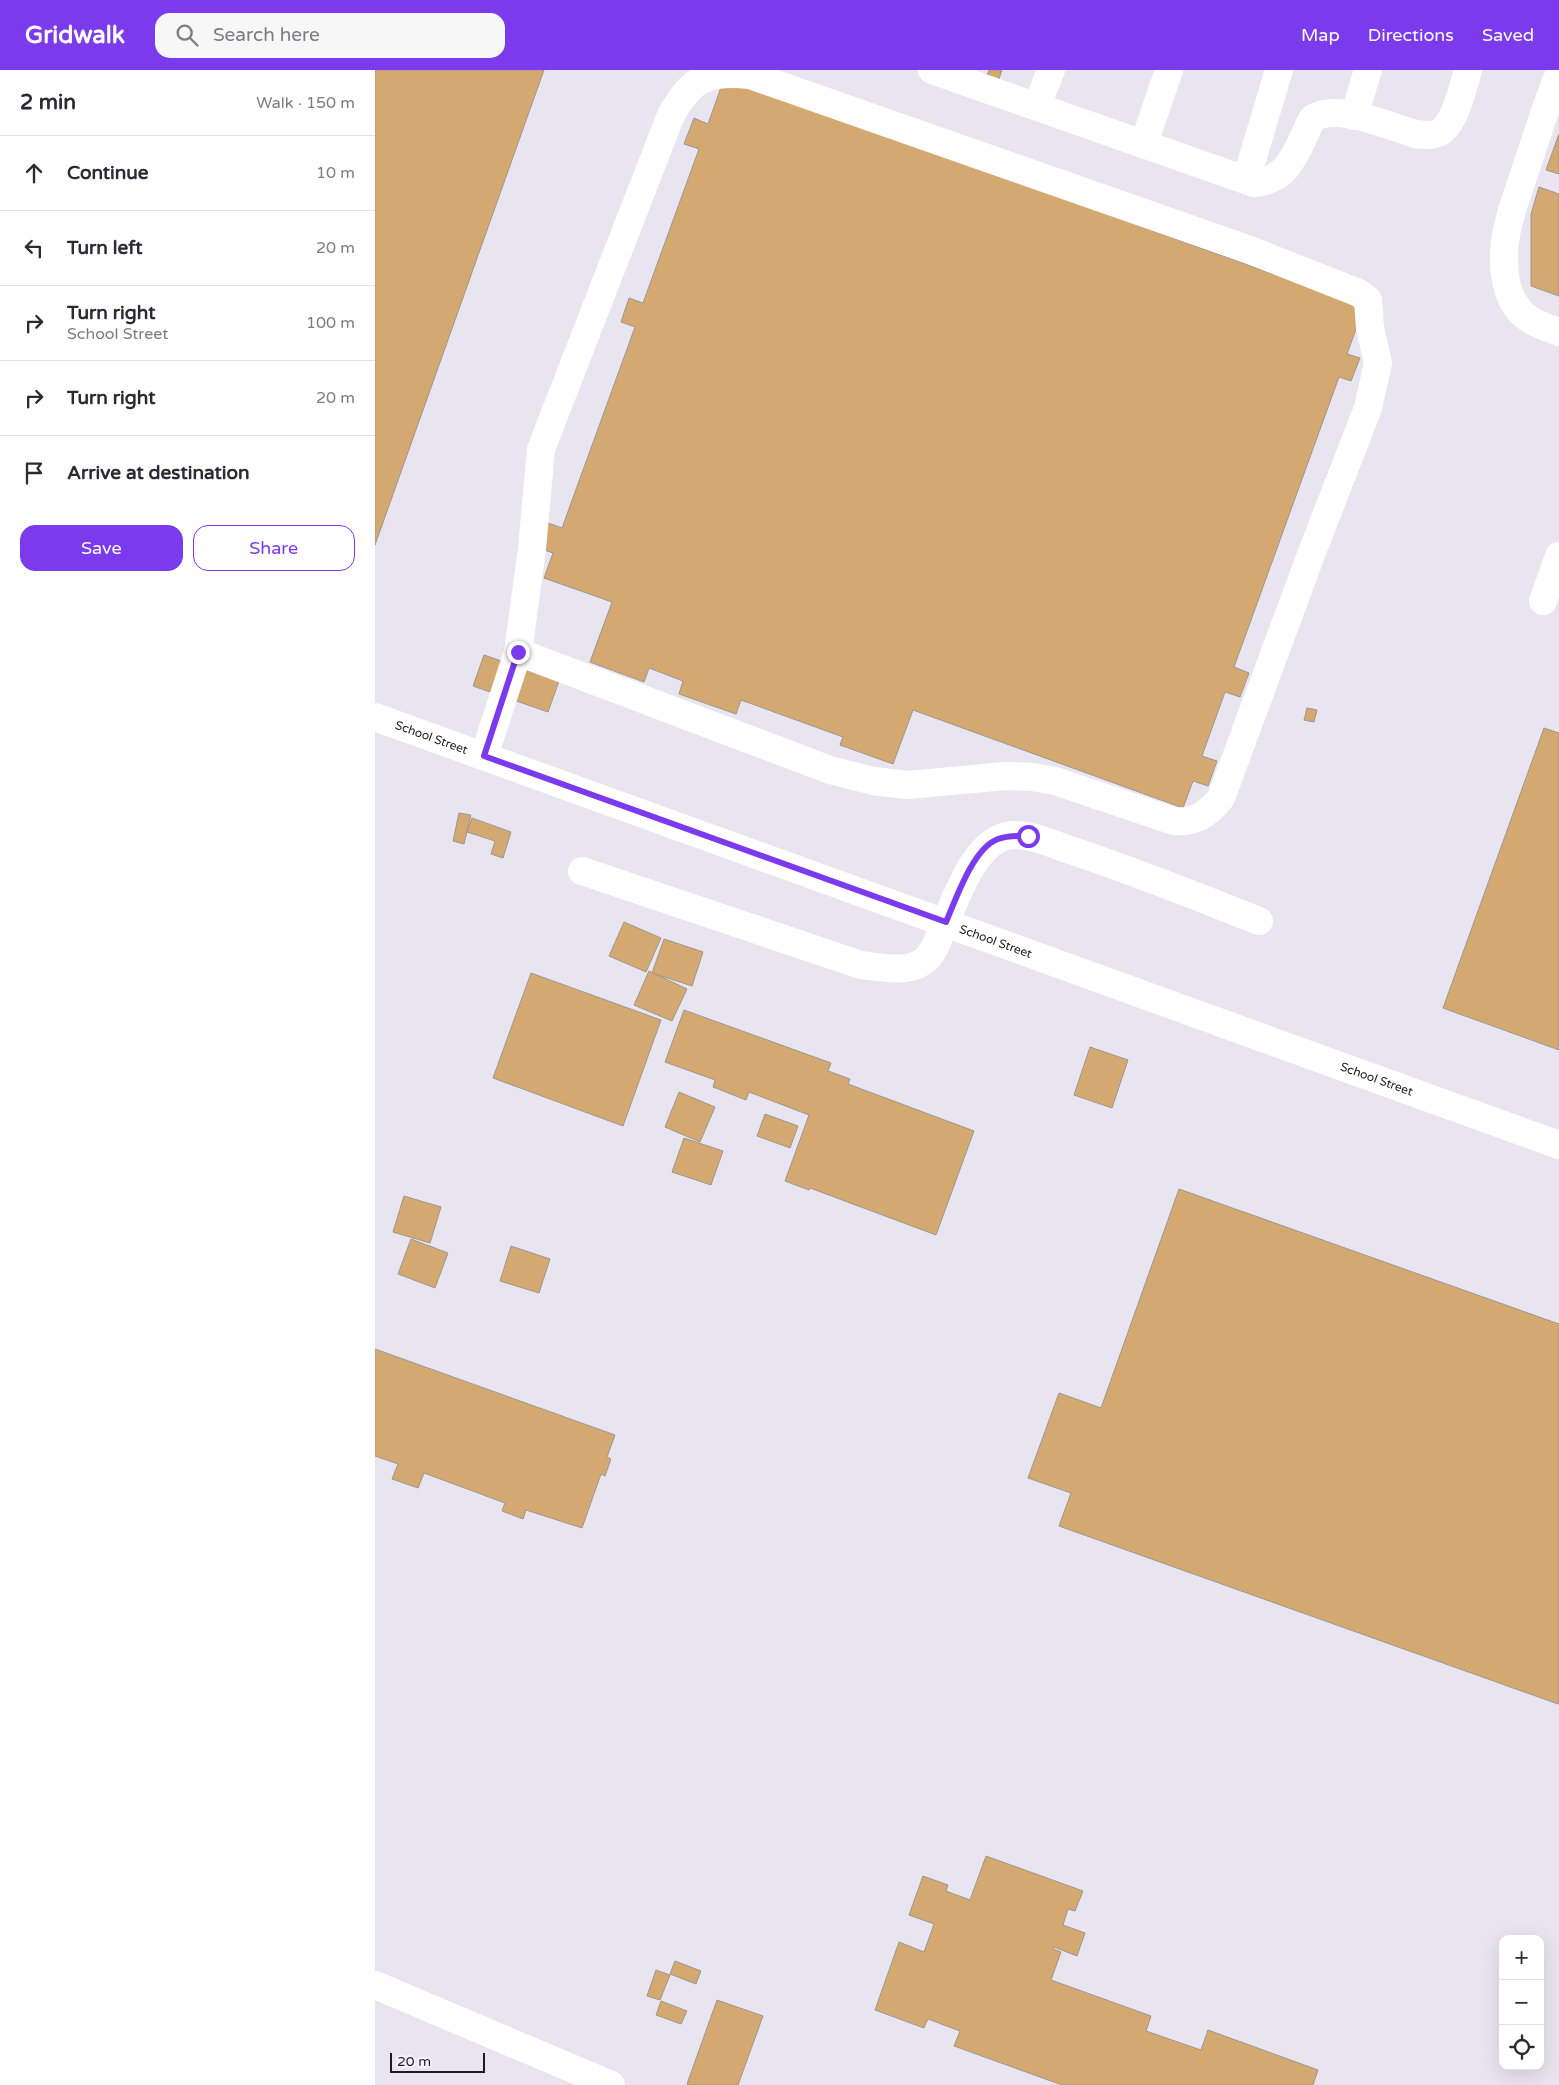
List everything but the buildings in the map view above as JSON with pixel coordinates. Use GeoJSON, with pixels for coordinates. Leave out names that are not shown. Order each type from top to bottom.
{"type":"FeatureCollection","features":[{"type":"Feature","properties":{"kind":"street"},"geometry":{"type":"LineString","coordinates":[[484,756],[518,652],[532,549],[541,449],[671,115],[685,90],[701,77],[721,70],[750,75],[1247,249],[1359,293],[1368,300],[1370,328],[1378,363],[1368,408],[1312,552],[1221,798],[1212,809],[1201,817],[1184,822],[1174,821],[1055,781],[1033,777],[987,778],[907,785],[873,780],[830,770],[518,652]]}},
{"type":"Feature","properties":{"kind":"street"},"geometry":{"type":"LineString","coordinates":[[932,70],[1255,183],[1268,182],[1289,166],[1312,119],[1318,115],[1338,112],[1415,134],[1428,135],[1439,132],[1447,127],[1452,118],[1468,70]]}},
{"type":"Feature","properties":{"kind":"street"},"geometry":{"type":"LineString","coordinates":[[1037,106],[1051,70]]}},
{"type":"Feature","properties":{"kind":"street"},"geometry":{"type":"LineString","coordinates":[[1144,143],[1169,70]]}},
{"type":"Feature","properties":{"kind":"street"},"geometry":{"type":"LineString","coordinates":[[1247,180],[1279,70]]}},
{"type":"Feature","properties":{"kind":"street"},"geometry":{"type":"LineString","coordinates":[[1354,116],[1367,70]]}},
{"type":"Feature","properties":{"kind":"street"},"geometry":{"type":"LineString","coordinates":[[1559,74],[1517,196],[1506,235],[1504,258],[1505,278],[1512,299],[1519,310],[1541,325],[1559,332]]}},
{"type":"Feature","properties":{"kind":"street"},"geometry":{"type":"LineString","coordinates":[[1543,602],[1559,556]]}},
{"type":"Feature","properties":{"kind":"street","name":"School Street"},"geometry":{"type":"LineString","coordinates":[[375,717],[1559,1145]]}},
{"type":"Feature","properties":{"kind":"street"},"geometry":{"type":"LineString","coordinates":[[582,871],[868,966],[902,968],[923,962],[934,948],[968,874],[985,848],[997,839],[1012,835],[1028,836],[1118,866],[1259,921]]}},
{"type":"Feature","properties":{"kind":"street"},"geometry":{"type":"LineString","coordinates":[[375,1985],[611,2085]]}},
{"type":"Feature","properties":{"kind":"route"},"geometry":{"type":"LineString","coordinates":[[518,652],[484,756],[946,922],[968,874],[985,848],[997,839],[1012,835],[1028,836]]}}]}
